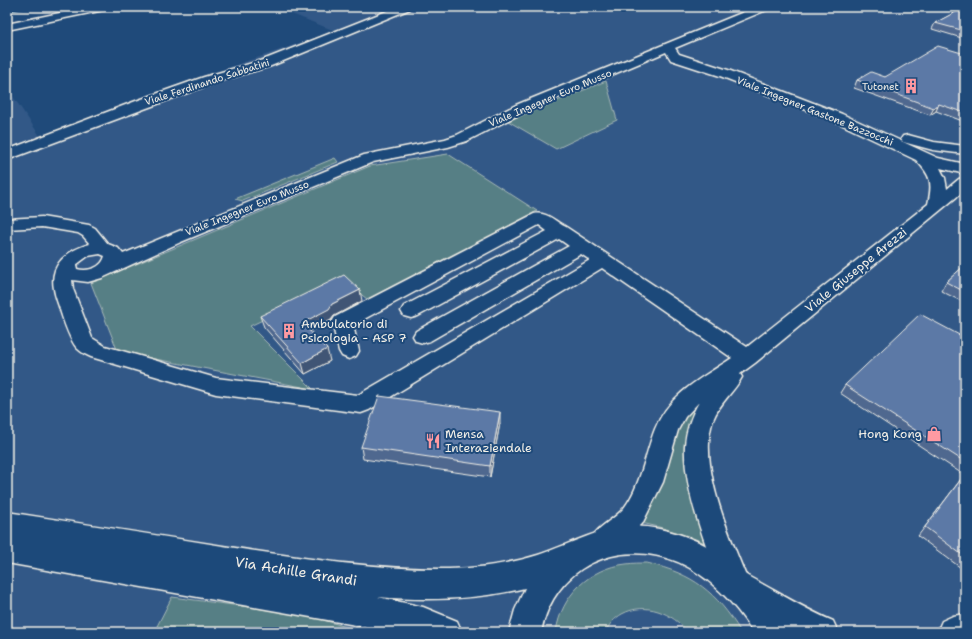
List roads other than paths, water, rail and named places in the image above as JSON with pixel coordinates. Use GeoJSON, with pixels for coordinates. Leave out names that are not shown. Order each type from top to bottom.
{"type":"FeatureCollection","features":[{"type":"Feature","properties":{"kind":"main road","name":"Via Achille Grandi"},"geometry":{"type":"LineString","coordinates":[[7,525],[336,578],[382,583],[440,584],[483,581],[523,574],[551,565],[592,547]]}},
{"type":"Feature","properties":{"kind":"main road"},"geometry":{"type":"LineString","coordinates":[[525,632],[527,620],[535,598],[548,578],[564,563],[592,547],[623,540],[646,540],[669,545],[692,553],[713,565],[737,585],[800,624],[822,632]]}},
{"type":"Feature","properties":{"kind":"main road","name":"Via Achille Grandi"},"geometry":{"type":"LineString","coordinates":[[7,549],[382,613],[423,623],[446,632]]}},
{"type":"Feature","properties":{"kind":"main road"},"geometry":{"type":"LineString","coordinates":[[737,585],[757,608],[771,632]]}},
{"type":"Feature","properties":{"kind":"main road"},"geometry":{"type":"LineString","coordinates":[[953,632],[965,630]]}},
{"type":"Feature","properties":{"kind":"street"},"geometry":{"type":"LineString","coordinates":[[7,27],[104,7]]}},
{"type":"Feature","properties":{"kind":"street","name":"Viale Ferdinando Sabbatini"},"geometry":{"type":"LineString","coordinates":[[7,154],[209,80],[267,63],[406,7]]}},
{"type":"Feature","properties":{"kind":"street","name":"Viale Ingegner Euro Musso"},"geometry":{"type":"LineString","coordinates":[[174,238],[370,158],[448,143],[462,138],[521,108],[765,7]]}},
{"type":"Feature","properties":{"kind":"street"},"geometry":{"type":"LineString","coordinates":[[701,52],[699,42],[712,30]]}},
{"type":"Feature","properties":{"kind":"street"},"geometry":{"type":"LineString","coordinates":[[669,48],[689,52],[701,52],[739,74],[861,122],[927,152],[951,154],[965,161]]}},
{"type":"Feature","properties":{"kind":"street","name":"Viale Ingegner Gastone Bazzocchi"},"geometry":{"type":"LineString","coordinates":[[669,48],[675,56],[688,63],[724,73],[927,152],[947,166],[965,169]]}},
{"type":"Feature","properties":{"kind":"street"},"geometry":{"type":"LineString","coordinates":[[620,68],[658,61],[688,63]]}},
{"type":"Feature","properties":{"kind":"street"},"geometry":{"type":"LineString","coordinates":[[927,152],[965,150]]}},
{"type":"Feature","properties":{"kind":"street"},"geometry":{"type":"LineString","coordinates":[[927,152],[939,179],[940,190],[936,205]]}},
{"type":"Feature","properties":{"kind":"street","name":"Viale Giuseppe Arezzi"},"geometry":{"type":"LineString","coordinates":[[748,358],[965,182]]}},
{"type":"Feature","properties":{"kind":"street"},"geometry":{"type":"LineString","coordinates":[[349,351],[342,322],[540,218],[748,358]]}},
{"type":"Feature","properties":{"kind":"street"},"geometry":{"type":"LineString","coordinates":[[7,224],[42,222],[59,223],[71,228],[83,229],[89,232],[105,249],[112,252],[114,259],[99,272],[77,276],[72,275],[68,265]]}},
{"type":"Feature","properties":{"kind":"street"},"geometry":{"type":"LineString","coordinates":[[71,228],[77,239],[76,246],[63,278],[63,289],[74,321],[84,343],[98,352],[216,386],[361,404],[603,260]]}},
{"type":"Feature","properties":{"kind":"street"},"geometry":{"type":"LineString","coordinates":[[411,311],[560,231]]}},
{"type":"Feature","properties":{"kind":"street"},"geometry":{"type":"LineString","coordinates":[[68,265],[80,253],[95,248],[137,248],[174,238]]}},
{"type":"Feature","properties":{"kind":"street"},"geometry":{"type":"LineString","coordinates":[[68,302],[73,290],[80,283],[99,272],[174,238]]}},
{"type":"Feature","properties":{"kind":"street"},"geometry":{"type":"LineString","coordinates":[[423,336],[582,246]]}},
{"type":"Feature","properties":{"kind":"street"},"geometry":{"type":"LineString","coordinates":[[401,290],[435,360]]}},
{"type":"Feature","properties":{"kind":"street"},"geometry":{"type":"LineString","coordinates":[[592,547],[633,516],[651,482],[667,429],[677,411],[690,397],[748,358]]}},
{"type":"Feature","properties":{"kind":"street"},"geometry":{"type":"LineString","coordinates":[[737,585],[699,476],[697,440],[704,413],[714,398],[748,358]]}},
{"type":"Feature","properties":{"kind":"waterway"},"geometry":{"type":"LineString","coordinates":[[7,11],[28,7]]}},
{"type":"Feature","properties":{"kind":"place","name":"Tutonet"},"geometry":{"type":"Point","coordinates":[911,86]}},
{"type":"Feature","properties":{"kind":"place","name":"Ambulatorio di Psicologia - ASP 7"},"geometry":{"type":"Point","coordinates":[289,331]}},
{"type":"Feature","properties":{"kind":"place","name":"Hong Kong"},"geometry":{"type":"Point","coordinates":[934,434]}},
{"type":"Feature","properties":{"kind":"place","name":"Mensa Interaziendale"},"geometry":{"type":"Point","coordinates":[433,441]}}]}
